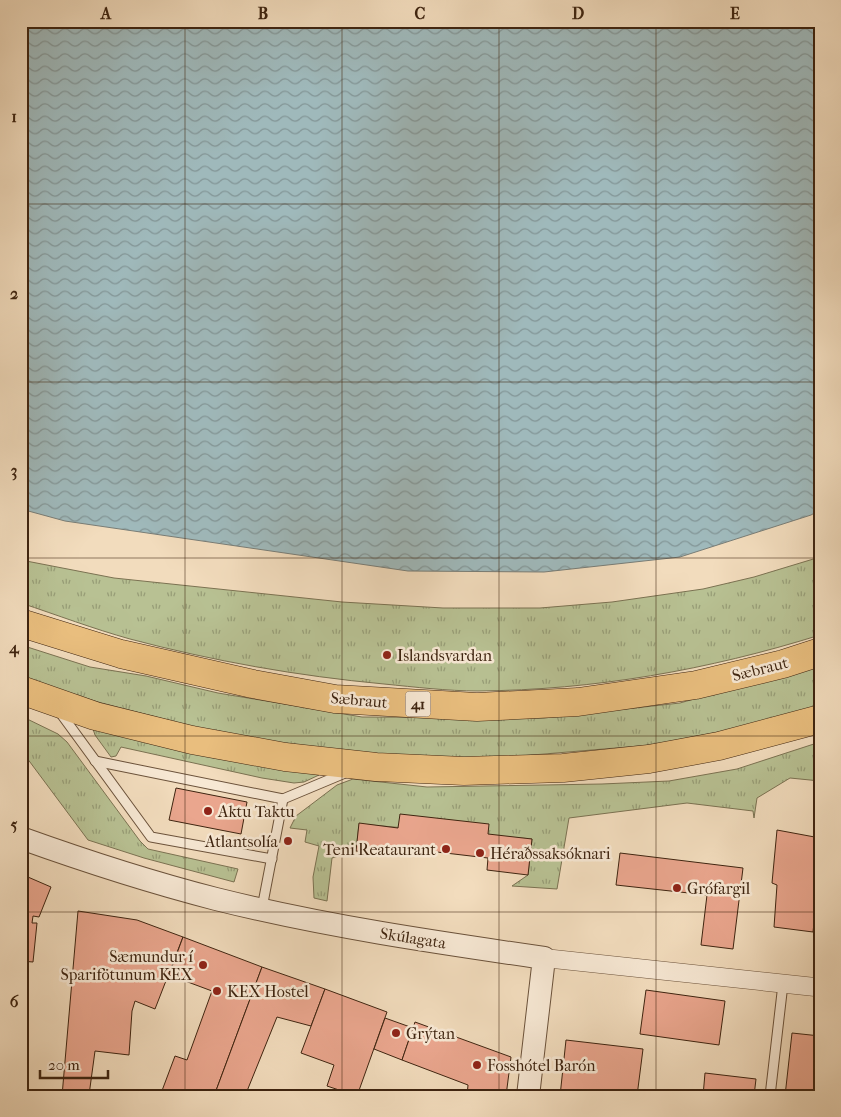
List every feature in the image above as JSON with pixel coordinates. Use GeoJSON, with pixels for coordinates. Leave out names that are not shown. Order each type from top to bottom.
{"type":"FeatureCollection","features":[{"type":"Feature","properties":{"kind":"main road","name":"Sæbraut"},"geometry":{"type":"LineString","coordinates":[[21,623],[121,654],[253,684],[335,699],[477,707],[578,702],[696,685],[783,664],[820,652]]}},
{"type":"Feature","properties":{"kind":"main road"},"geometry":{"type":"LineString","coordinates":[[21,690],[95,716],[192,740],[286,757],[363,765],[464,771],[606,765],[685,754],[820,719]]}},
{"type":"Feature","properties":{"kind":"street","name":"Skúlagata"},"geometry":{"type":"LineString","coordinates":[[21,838],[76,858],[216,898],[364,930],[544,958],[783,984],[818,985]]}},
{"type":"Feature","properties":{"kind":"street"},"geometry":{"type":"LineString","coordinates":[[528,1096],[544,958]]}},
{"type":"Feature","properties":{"kind":"lane"},"geometry":{"type":"LineString","coordinates":[[51,700],[151,837],[272,859]]}},
{"type":"Feature","properties":{"kind":"lane"},"geometry":{"type":"LineString","coordinates":[[95,761],[283,799],[363,765]]}},
{"type":"Feature","properties":{"kind":"lane"},"geometry":{"type":"LineString","coordinates":[[262,909],[283,799]]}},
{"type":"Feature","properties":{"kind":"lane"},"geometry":{"type":"LineString","coordinates":[[770,1096],[783,984]]}},
{"type":"Feature","properties":{"kind":"green space"},"geometry":{"type":"Polygon","coordinates":[[[820,557],[820,635],[736,658],[650,676],[565,687],[521,690],[431,689],[320,677],[256,667],[130,639],[21,603],[21,560],[114,578],[342,602],[443,608],[540,608],[612,602],[703,589],[754,577],[820,557]]]}},
{"type":"Feature","properties":{"kind":"green space"},"geometry":{"type":"Polygon","coordinates":[[[21,645],[90,667],[146,676],[218,693],[362,717],[544,718],[680,703],[820,663],[820,707],[740,728],[651,745],[485,759],[382,754],[241,739],[98,702],[21,677],[21,645]]]}},
{"type":"Feature","properties":{"kind":"green space"},"geometry":{"type":"Polygon","coordinates":[[[21,716],[58,734],[67,742],[140,841],[148,849],[238,869],[234,882],[144,858],[88,840],[21,750],[21,716]]]}},
{"type":"Feature","properties":{"kind":"green space"},"geometry":{"type":"Polygon","coordinates":[[[97,727],[319,775],[304,782],[294,783],[262,778],[121,747],[116,756],[111,757],[95,735],[93,729],[97,727]]]}},
{"type":"Feature","properties":{"kind":"green space"},"geometry":{"type":"Polygon","coordinates":[[[820,742],[820,781],[790,778],[757,798],[754,818],[753,811],[687,803],[569,818],[557,889],[512,886],[528,875],[532,839],[359,824],[356,851],[332,858],[327,901],[314,898],[313,877],[319,846],[305,842],[307,830],[290,828],[296,816],[337,785],[353,779],[427,787],[669,781],[737,769],[820,742]]]}},
{"type":"Feature","properties":{"kind":"water"},"geometry":{"type":"Polygon","coordinates":[[[21,21],[820,21],[820,510],[811,515],[680,557],[544,572],[408,571],[65,521],[21,509],[21,21]]]}},
{"type":"Feature","properties":{"kind":"building","name":"Aktu Taktu"},"geometry":{"type":"Polygon","coordinates":[[[176,788],[247,802],[241,834],[169,820],[176,788]]]}},
{"type":"Feature","properties":{"kind":"building"},"geometry":{"type":"Polygon","coordinates":[[[400,814],[489,824],[488,834],[532,839],[528,875],[487,870],[488,858],[394,847],[393,855],[356,851],[359,823],[398,828],[400,814]]]}},
{"type":"Feature","properties":{"kind":"building"},"geometry":{"type":"Polygon","coordinates":[[[777,830],[820,838],[820,888],[818,888],[813,932],[774,927],[777,885],[772,883],[777,830]]]}},
{"type":"Feature","properties":{"kind":"building"},"geometry":{"type":"Polygon","coordinates":[[[620,853],[743,868],[733,949],[701,945],[707,895],[616,885],[620,853]]]}},
{"type":"Feature","properties":{"kind":"building"},"geometry":{"type":"Polygon","coordinates":[[[21,874],[51,887],[39,917],[33,916],[32,923],[37,923],[33,962],[21,961],[21,874]]]}},
{"type":"Feature","properties":{"kind":"building"},"geometry":{"type":"Polygon","coordinates":[[[78,911],[137,920],[183,937],[155,1009],[135,1001],[132,1011],[129,1055],[95,1051],[89,1095],[62,1096],[78,911]]]}},
{"type":"Feature","properties":{"kind":"building"},"geometry":{"type":"Polygon","coordinates":[[[183,937],[262,967],[214,1096],[160,1096],[175,1056],[187,1060],[212,991],[169,975],[183,937]]]}},
{"type":"Feature","properties":{"kind":"building"},"geometry":{"type":"Polygon","coordinates":[[[262,967],[325,989],[311,1026],[277,1017],[245,1096],[214,1096],[262,967]]]}},
{"type":"Feature","properties":{"kind":"building"},"geometry":{"type":"Polygon","coordinates":[[[325,989],[387,1012],[357,1096],[327,1086],[334,1065],[301,1053],[325,989]]]}},
{"type":"Feature","properties":{"kind":"building"},"geometry":{"type":"Polygon","coordinates":[[[646,990],[725,1001],[719,1045],[640,1034],[646,990]]]}},
{"type":"Feature","properties":{"kind":"building"},"geometry":{"type":"Polygon","coordinates":[[[385,1018],[413,1028],[402,1060],[374,1049],[385,1018]]]}},
{"type":"Feature","properties":{"kind":"building"},"geometry":{"type":"Polygon","coordinates":[[[415,1022],[511,1057],[506,1096],[467,1096],[468,1085],[402,1060],[415,1022]]]}},
{"type":"Feature","properties":{"kind":"building"},"geometry":{"type":"Polygon","coordinates":[[[792,1033],[820,1036],[820,1096],[785,1096],[792,1033]]]}},
{"type":"Feature","properties":{"kind":"building"},"geometry":{"type":"Polygon","coordinates":[[[566,1040],[643,1049],[637,1096],[560,1096],[566,1040]]]}},
{"type":"Feature","properties":{"kind":"building"},"geometry":{"type":"Polygon","coordinates":[[[705,1073],[756,1079],[754,1096],[703,1096],[705,1073]]]}},
{"type":"Feature","properties":{"kind":"place","name":"Islandsvardan"},"geometry":{"type":"Point","coordinates":[387,655]}},
{"type":"Feature","properties":{"kind":"place","name":"Aktu Taktu"},"geometry":{"type":"Point","coordinates":[208,811]}},
{"type":"Feature","properties":{"kind":"place","name":"Atlantsolía"},"geometry":{"type":"Point","coordinates":[288,841]}},
{"type":"Feature","properties":{"kind":"place","name":"Teni Reataurant"},"geometry":{"type":"Point","coordinates":[446,849]}},
{"type":"Feature","properties":{"kind":"place","name":"Héraðssaksóknari"},"geometry":{"type":"Point","coordinates":[480,853]}},
{"type":"Feature","properties":{"kind":"place","name":"Grófargil"},"geometry":{"type":"Point","coordinates":[677,888]}},
{"type":"Feature","properties":{"kind":"place","name":"Sæmundur í Sparifötunum KEX"},"geometry":{"type":"Point","coordinates":[203,965]}},
{"type":"Feature","properties":{"kind":"place","name":"KEX Hostel"},"geometry":{"type":"Point","coordinates":[217,991]}},
{"type":"Feature","properties":{"kind":"place","name":"Grýtan"},"geometry":{"type":"Point","coordinates":[396,1033]}},
{"type":"Feature","properties":{"kind":"place","name":"Fosshótel Barón"},"geometry":{"type":"Point","coordinates":[477,1065]}}]}
